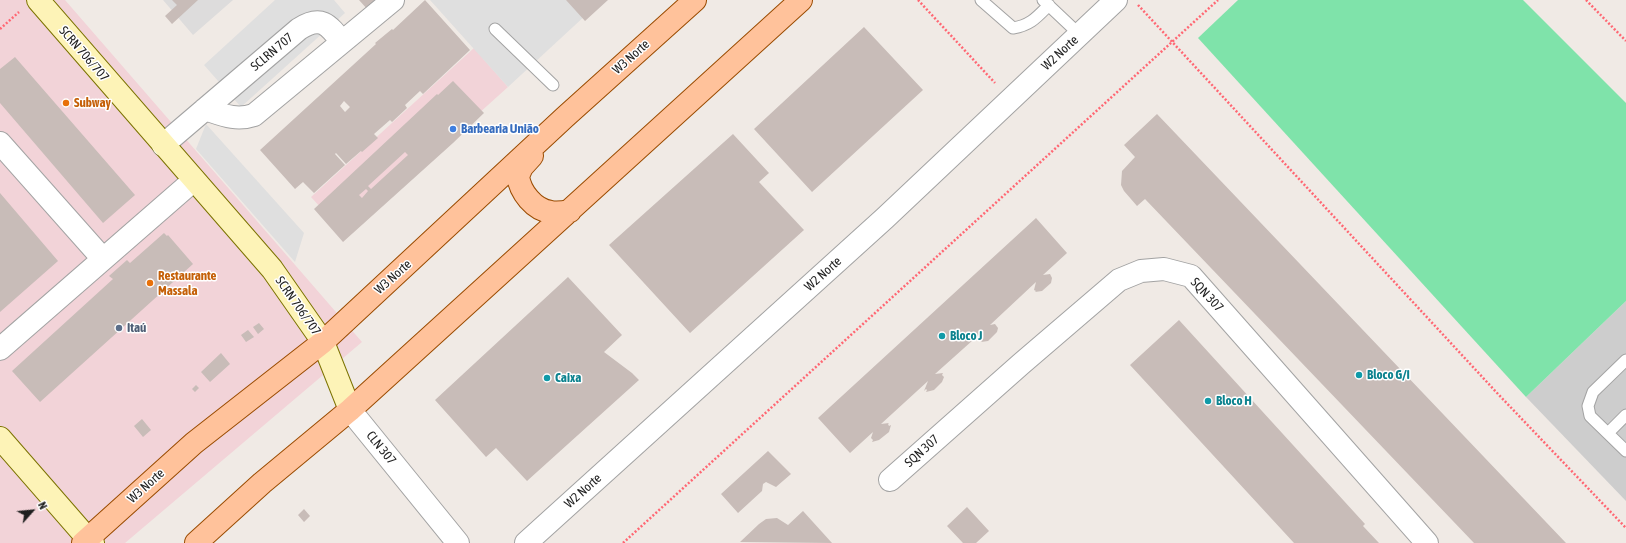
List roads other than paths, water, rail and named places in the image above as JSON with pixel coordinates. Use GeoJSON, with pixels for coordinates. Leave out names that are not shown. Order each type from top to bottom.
{"type":"FeatureCollection","features":[{"type":"Feature","properties":{"kind":"main road","name":"W3 Norte"},"geometry":{"type":"LineString","coordinates":[[88,542],[194,443],[323,342],[565,117],[695,0]]}},
{"type":"Feature","properties":{"kind":"main road"},"geometry":{"type":"LineString","coordinates":[[196,543],[262,483],[350,410],[801,0]]}},
{"type":"Feature","properties":{"kind":"main road","name":"SCRN 706/707"},"geometry":{"type":"LineString","coordinates":[[30,5],[163,145],[272,269],[323,342]]}},
{"type":"Feature","properties":{"kind":"main road"},"geometry":{"type":"LineString","coordinates":[[565,117],[522,167],[518,176],[522,191],[531,202],[549,212],[570,211]]}},
{"type":"Feature","properties":{"kind":"main road","name":"CLN 307"},"geometry":{"type":"LineString","coordinates":[[323,342],[350,410]]}},
{"type":"Feature","properties":{"kind":"main road"},"geometry":{"type":"LineString","coordinates":[[0,438],[88,542]]}},
{"type":"Feature","properties":{"kind":"street"},"geometry":{"type":"LineString","coordinates":[[205,109],[234,118],[244,118],[254,115],[393,0]]}},
{"type":"Feature","properties":{"kind":"street","name":"W2 Norte"},"geometry":{"type":"LineString","coordinates":[[526,543],[879,223],[1116,0]]}},
{"type":"Feature","properties":{"kind":"street","name":"SCLRN 707"},"geometry":{"type":"LineString","coordinates":[[163,145],[299,29],[309,23],[319,22],[329,25],[342,42]]}},
{"type":"Feature","properties":{"kind":"street"},"geometry":{"type":"LineString","coordinates":[[0,143],[103,259]]}},
{"type":"Feature","properties":{"kind":"street"},"geometry":{"type":"LineString","coordinates":[[0,349],[194,180]]}},
{"type":"Feature","properties":{"kind":"street","name":"SQN 307"},"geometry":{"type":"LineString","coordinates":[[890,480],[1119,280],[1142,271],[1164,269],[1191,276],[1427,543]]}},
{"type":"Feature","properties":{"kind":"street","name":"CLN 307"},"geometry":{"type":"LineString","coordinates":[[350,410],[458,543]]}},
{"type":"Feature","properties":{"kind":"lane"},"geometry":{"type":"LineString","coordinates":[[981,0],[1013,28],[1024,26],[1032,21],[1046,3],[1079,34]]}},
{"type":"Feature","properties":{"kind":"lane"},"geometry":{"type":"LineString","coordinates":[[494,30],[553,85]]}},
{"type":"Feature","properties":{"kind":"lane"},"geometry":{"type":"LineString","coordinates":[[1626,360],[1593,392],[1588,406],[1590,416],[1626,451]]}},
{"type":"Feature","properties":{"kind":"lane"},"geometry":{"type":"LineString","coordinates":[[1608,433],[1626,415]]}},
{"type":"Feature","properties":{"kind":"place","name":"Subway"},"geometry":{"type":"Point","coordinates":[66,103]}},
{"type":"Feature","properties":{"kind":"place","name":"Barbearia União"},"geometry":{"type":"Point","coordinates":[453,129]}},
{"type":"Feature","properties":{"kind":"place","name":"Restaurante Massala"},"geometry":{"type":"Point","coordinates":[150,283]}},
{"type":"Feature","properties":{"kind":"place","name":"Itaú"},"geometry":{"type":"Point","coordinates":[119,328]}},
{"type":"Feature","properties":{"kind":"place","name":"Bloco J"},"geometry":{"type":"Point","coordinates":[942,336]}},
{"type":"Feature","properties":{"kind":"place","name":"Bloco G/I"},"geometry":{"type":"Point","coordinates":[1359,375]}},
{"type":"Feature","properties":{"kind":"place","name":"Caixa"},"geometry":{"type":"Point","coordinates":[547,378]}},
{"type":"Feature","properties":{"kind":"place","name":"Bloco H"},"geometry":{"type":"Point","coordinates":[1208,401]}}]}
